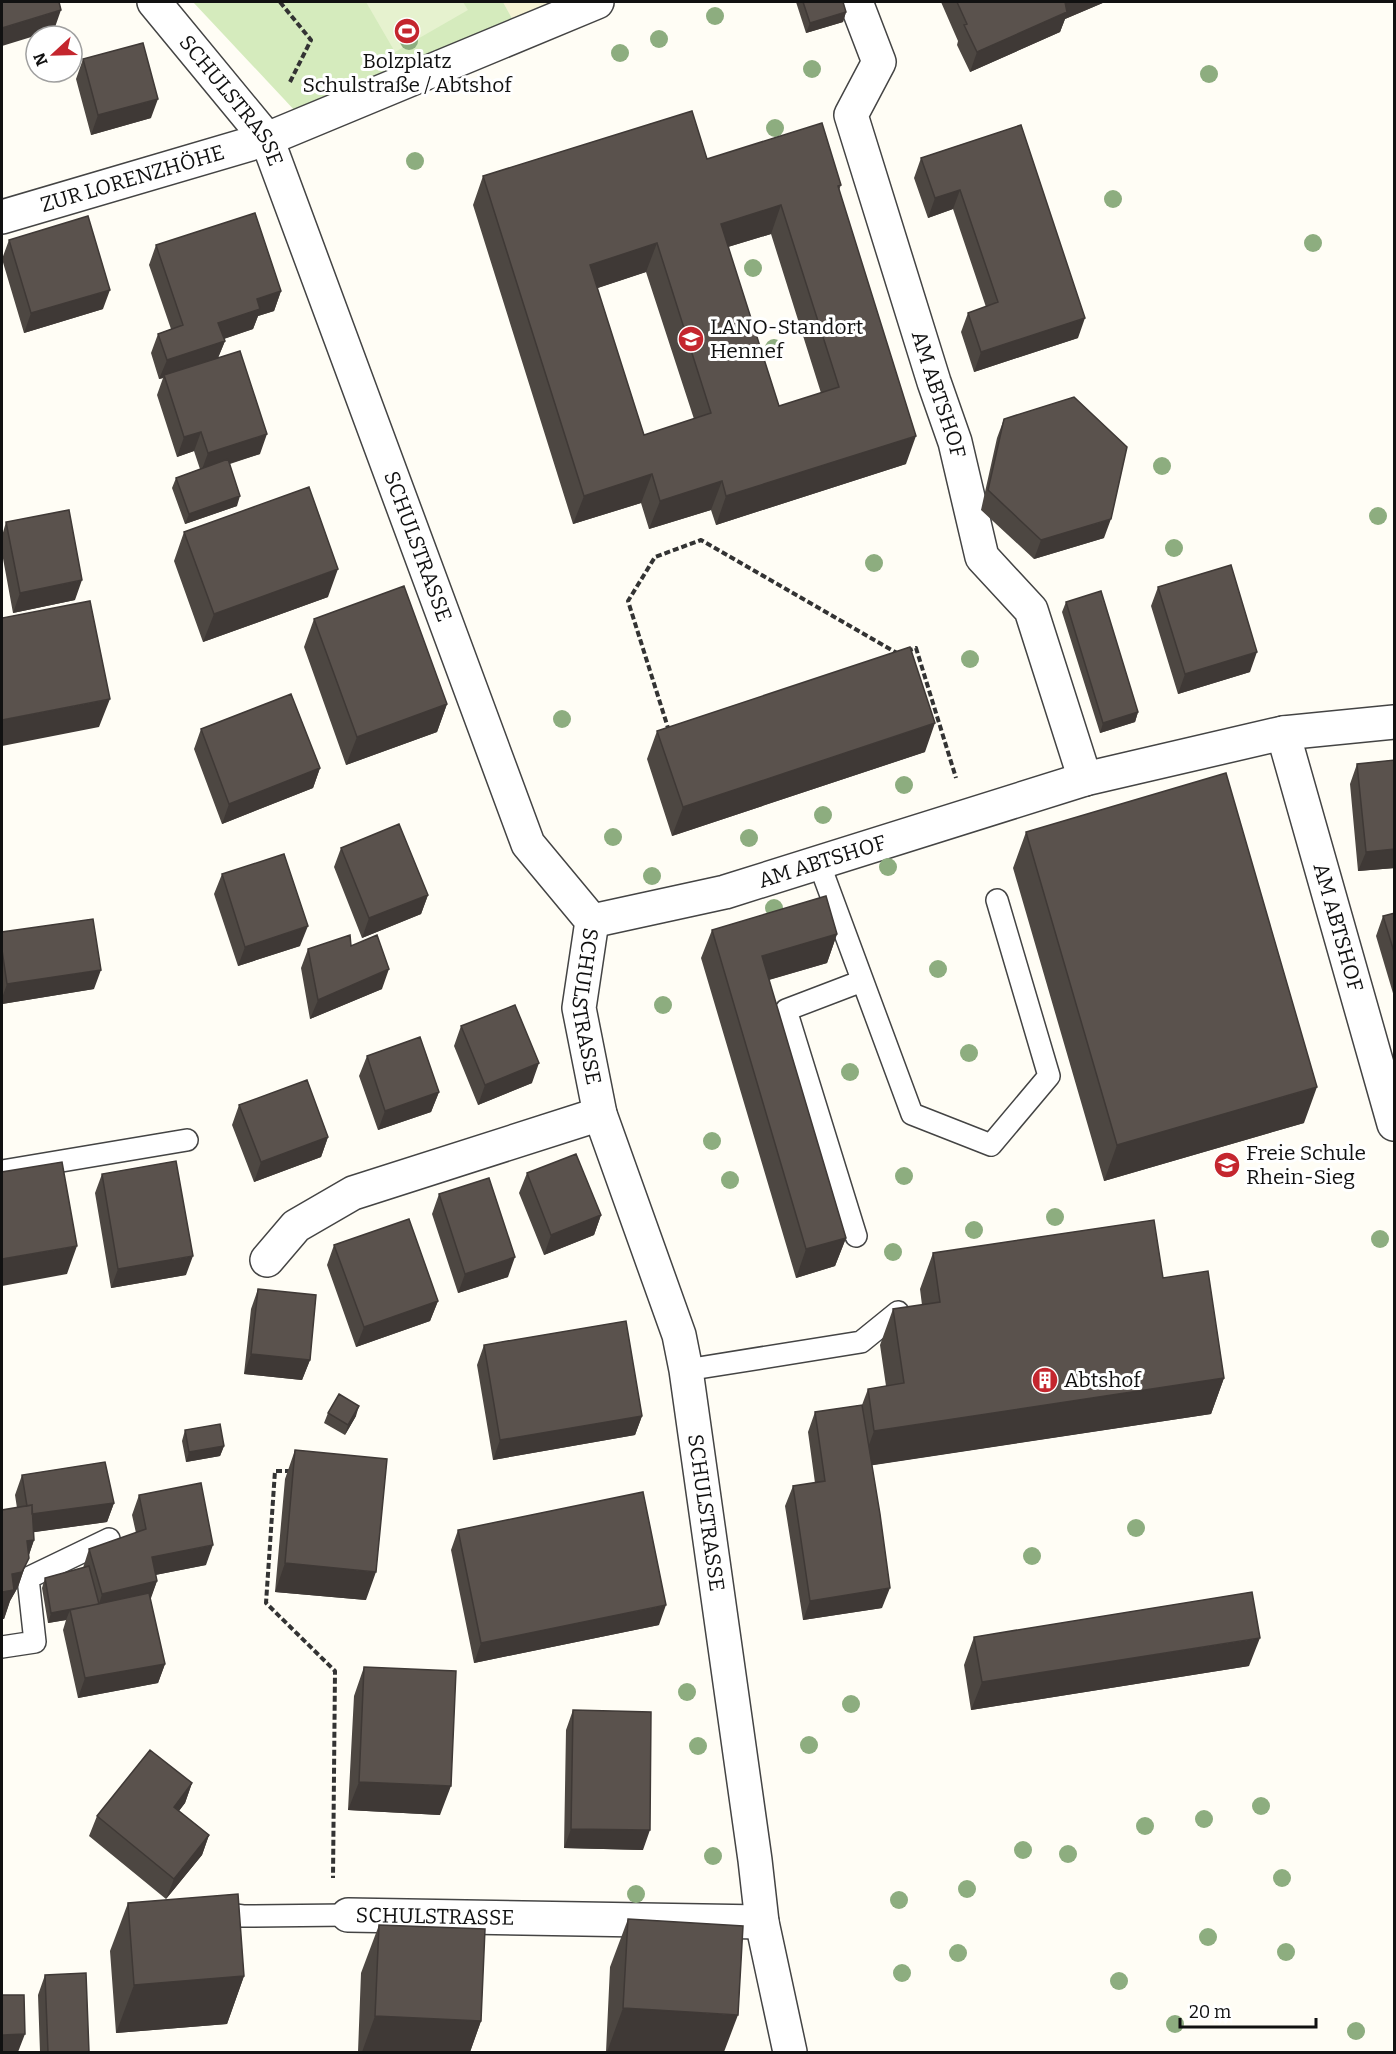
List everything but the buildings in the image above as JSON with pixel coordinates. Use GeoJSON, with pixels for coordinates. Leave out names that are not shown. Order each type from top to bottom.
{"type":"FeatureCollection","features":[{"type":"Feature","properties":{"kind":"street","name":"SCHULSTRASSE"},"geometry":{"type":"LineString","coordinates":[[154,2],[261,133],[528,844],[592,921],[579,1008],[600,1114],[679,1335],[686,1370],[762,1923],[790,2052]]}},
{"type":"Feature","properties":{"kind":"street","name":"ZUR LORENZHÖHE"},"geometry":{"type":"LineString","coordinates":[[2,217],[261,133],[597,2]]}},
{"type":"Feature","properties":{"kind":"street","name":"AM ABTSHOF"},"geometry":{"type":"LineString","coordinates":[[856,2],[879,62],[851,115],[934,382],[955,442],[981,557],[1031,610],[1085,779]]}},
{"type":"Feature","properties":{"kind":"street","name":"AM ABTSHOF"},"geometry":{"type":"LineString","coordinates":[[592,921],[725,892],[1085,779],[1283,733],[1395,722]]}},
{"type":"Feature","properties":{"kind":"street","name":"AM ABTSHOF"},"geometry":{"type":"LineString","coordinates":[[1283,733],[1395,1124]]}},
{"type":"Feature","properties":{"kind":"street","name":"SCHULSTRASSE"},"geometry":{"type":"LineString","coordinates":[[267,1260],[296,1226],[353,1193],[600,1114]]}},
{"type":"Feature","properties":{"kind":"street","name":"SCHULSTRASSE"},"geometry":{"type":"LineString","coordinates":[[340,1915],[762,1923]]}},
{"type":"Feature","properties":{"kind":"lane"},"geometry":{"type":"LineString","coordinates":[[819,863],[912,1114],[991,1145],[1049,1076],[997,900]]}},
{"type":"Feature","properties":{"kind":"lane"},"geometry":{"type":"LineString","coordinates":[[856,1236],[786,1010],[862,981]]}},
{"type":"Feature","properties":{"kind":"lane"},"geometry":{"type":"LineString","coordinates":[[2,1171],[187,1140]]}},
{"type":"Feature","properties":{"kind":"lane"},"geometry":{"type":"LineString","coordinates":[[686,1370],[861,1342],[898,1312]]}},
{"type":"Feature","properties":{"kind":"lane"},"geometry":{"type":"LineString","coordinates":[[2,1647],[36,1642],[28,1578],[109,1539]]}},
{"type":"Feature","properties":{"kind":"lane","name":"SCHULSTRASSE"},"geometry":{"type":"LineString","coordinates":[[188,1908],[243,1916],[340,1915]]}},
{"type":"Feature","properties":{"kind":"path"},"geometry":{"type":"LineString","coordinates":[[261,133],[281,102],[311,40],[280,2]]}},
{"type":"Feature","properties":{"kind":"path"},"geometry":{"type":"LineString","coordinates":[[671,740],[628,601],[655,557],[700,540],[899,654],[916,648],[968,816]]}},
{"type":"Feature","properties":{"kind":"path"},"geometry":{"type":"LineString","coordinates":[[297,1470],[274,1471],[266,1603],[335,1671],[340,1915]]}},
{"type":"Feature","properties":{"kind":"shaded area"},"geometry":{"type":"Polygon","coordinates":[[[503,2],[561,2],[514,22],[503,2]]]}},
{"type":"Feature","properties":{"kind":"green space"},"geometry":{"type":"Polygon","coordinates":[[[193,2],[503,2],[514,22],[297,113],[193,2]]]}},
{"type":"Feature","properties":{"kind":"green space","name":"Bolzplatz Schulstraße / Abtshof"},"geometry":{"type":"Polygon","coordinates":[[[366,2],[463,2],[468,10],[395,52],[366,2]]]}},
{"type":"Feature","properties":{"kind":"place","name":"Bolzplatz Schulstraße / Abtshof"},"geometry":{"type":"Point","coordinates":[407,31]}},
{"type":"Feature","properties":{"kind":"place","name":"LANO-Standort Hennef"},"geometry":{"type":"Point","coordinates":[691,339]}},
{"type":"Feature","properties":{"kind":"place","name":"Freie Schule Rhein-Sieg"},"geometry":{"type":"Point","coordinates":[1227,1165]}},
{"type":"Feature","properties":{"kind":"place","name":"Abtshof"},"geometry":{"type":"Point","coordinates":[1045,1380]}}]}
